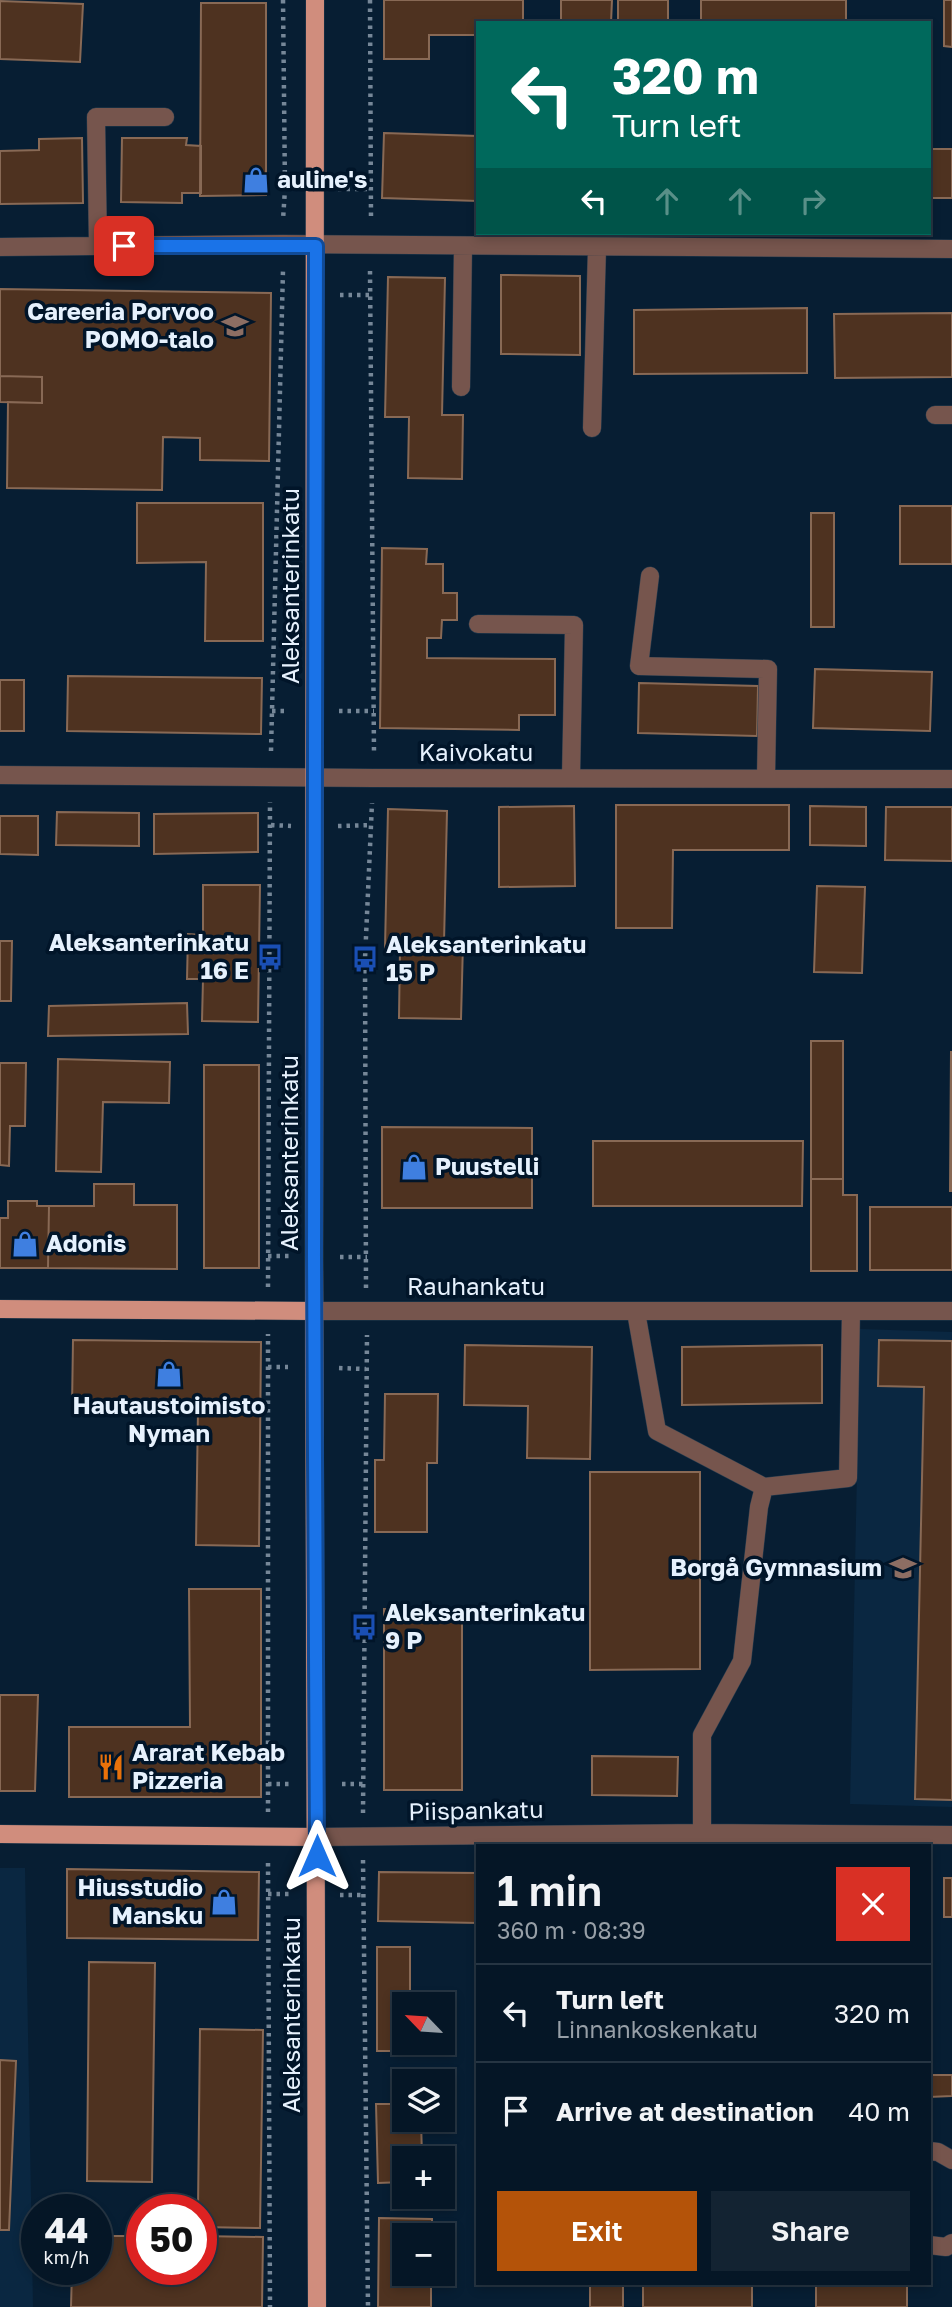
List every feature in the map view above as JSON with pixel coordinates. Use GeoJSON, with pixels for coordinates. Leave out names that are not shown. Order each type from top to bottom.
{"type":"FeatureCollection","features":[{"type":"Feature","properties":{"kind":"main road","name":"Aleksanterinkatu"},"geometry":{"type":"LineString","coordinates":[[315,0],[314,1311],[317,2307]]}},
{"type":"Feature","properties":{"kind":"main road","name":"Rauhankatu"},"geometry":{"type":"LineString","coordinates":[[0,1309],[314,1311]]}},
{"type":"Feature","properties":{"kind":"main road","name":"Piispankatu"},"geometry":{"type":"LineString","coordinates":[[0,1834],[317,1836]]}},
{"type":"Feature","properties":{"kind":"street"},"geometry":{"type":"LineString","coordinates":[[98,246],[96,117],[165,117]]}},
{"type":"Feature","properties":{"kind":"street"},"geometry":{"type":"LineString","coordinates":[[0,247],[283,244],[597,248],[870,241],[952,250]]}},
{"type":"Feature","properties":{"kind":"street"},"geometry":{"type":"LineString","coordinates":[[461,387],[463,247]]}},
{"type":"Feature","properties":{"kind":"street"},"geometry":{"type":"LineString","coordinates":[[592,428],[597,248]]}},
{"type":"Feature","properties":{"kind":"street"},"geometry":{"type":"LineString","coordinates":[[650,576],[639,666],[768,669],[766,777]]}},
{"type":"Feature","properties":{"kind":"street"},"geometry":{"type":"LineString","coordinates":[[478,624],[575,625],[571,777]]}},
{"type":"Feature","properties":{"kind":"street","name":"Kaivokatu"},"geometry":{"type":"LineString","coordinates":[[0,775],[952,779]]}},
{"type":"Feature","properties":{"kind":"street","name":"Rauhankatu"},"geometry":{"type":"LineString","coordinates":[[314,1311],[952,1311]]}},
{"type":"Feature","properties":{"kind":"street"},"geometry":{"type":"LineString","coordinates":[[636,1312],[657,1431],[764,1487],[848,1479],[850,1311]]}},
{"type":"Feature","properties":{"kind":"street"},"geometry":{"type":"LineString","coordinates":[[702,1833],[702,1735],[742,1661],[759,1507],[764,1487]]}},
{"type":"Feature","properties":{"kind":"street","name":"Piispankatu"},"geometry":{"type":"LineString","coordinates":[[317,1836],[702,1833],[952,1835]]}},
{"type":"Feature","properties":{"kind":"street"},"geometry":{"type":"LineString","coordinates":[[931,2151],[952,2160]]}},
{"type":"Feature","properties":{"kind":"street"},"geometry":{"type":"LineString","coordinates":[[931,2245],[946,2247],[952,2243]]}},
{"type":"Feature","properties":{"kind":"path"},"geometry":{"type":"LineString","coordinates":[[270,2307],[267,1310],[271,777],[285,189],[283,0]]}},
{"type":"Feature","properties":{"kind":"path"},"geometry":{"type":"LineString","coordinates":[[368,2307],[363,1837],[367,1311],[365,959],[373,778],[370,0]]}},
{"type":"Feature","properties":{"kind":"shaded area","name":"Borgå Gymnasium"},"geometry":{"type":"Polygon","coordinates":[[[860,1329],[952,1332],[952,1807],[850,1804],[860,1329]]]}},
{"type":"Feature","properties":{"kind":"shaded area"},"geometry":{"type":"Polygon","coordinates":[[[0,1868],[25,1868],[31,2194],[21,2194],[21,2285],[33,2285],[33,2307],[0,2307],[0,1868]]]}},
{"type":"Feature","properties":{"kind":"building"},"geometry":{"type":"Polygon","coordinates":[[[384,0],[523,0],[523,21],[476,21],[476,35],[429,35],[429,59],[384,59],[384,0]]]}},
{"type":"Feature","properties":{"kind":"building"},"geometry":{"type":"Polygon","coordinates":[[[561,0],[612,0],[611,21],[561,21],[561,0]]]}},
{"type":"Feature","properties":{"kind":"building"},"geometry":{"type":"Polygon","coordinates":[[[618,0],[668,0],[668,20],[618,21],[618,0]]]}},
{"type":"Feature","properties":{"kind":"building"},"geometry":{"type":"Polygon","coordinates":[[[701,0],[846,0],[846,21],[701,21],[701,0]]]}},
{"type":"Feature","properties":{"kind":"building"},"geometry":{"type":"Polygon","coordinates":[[[944,0],[952,0],[952,47],[944,46],[944,0]]]}},
{"type":"Feature","properties":{"kind":"building"},"geometry":{"type":"Polygon","coordinates":[[[0,1],[83,4],[80,62],[0,59],[0,1]]]}},
{"type":"Feature","properties":{"kind":"building"},"geometry":{"type":"Polygon","coordinates":[[[201,3],[266,3],[266,195],[200,196],[201,3]]]}},
{"type":"Feature","properties":{"kind":"building"},"geometry":{"type":"Polygon","coordinates":[[[384,133],[476,136],[476,201],[382,198],[384,133]]]}},
{"type":"Feature","properties":{"kind":"building"},"geometry":{"type":"Polygon","coordinates":[[[82,138],[83,203],[0,204],[0,151],[39,150],[39,139],[82,138]]]}},
{"type":"Feature","properties":{"kind":"building"},"geometry":{"type":"Polygon","coordinates":[[[122,138],[187,138],[186,145],[201,146],[201,193],[182,193],[182,203],[121,202],[122,138]]]}},
{"type":"Feature","properties":{"kind":"building"},"geometry":{"type":"Polygon","coordinates":[[[931,149],[952,149],[952,198],[931,198],[931,149]]]}},
{"type":"Feature","properties":{"kind":"building"},"geometry":{"type":"Polygon","coordinates":[[[501,275],[580,276],[580,355],[501,354],[501,275]]]}},
{"type":"Feature","properties":{"kind":"building"},"geometry":{"type":"Polygon","coordinates":[[[388,277],[445,278],[442,415],[463,415],[462,479],[408,478],[409,417],[385,417],[388,277]]]}},
{"type":"Feature","properties":{"kind":"building"},"geometry":{"type":"Polygon","coordinates":[[[0,289],[271,293],[269,461],[200,460],[200,438],[163,437],[162,490],[7,488],[8,402],[42,403],[42,377],[0,376],[0,289]]]}},
{"type":"Feature","properties":{"kind":"building"},"geometry":{"type":"Polygon","coordinates":[[[807,308],[807,373],[634,374],[634,310],[807,308]]]}},
{"type":"Feature","properties":{"kind":"building"},"geometry":{"type":"Polygon","coordinates":[[[952,313],[952,377],[835,378],[834,314],[952,313]]]}},
{"type":"Feature","properties":{"kind":"building"},"geometry":{"type":"Polygon","coordinates":[[[0,376],[42,377],[42,403],[0,402],[0,376]]]}},
{"type":"Feature","properties":{"kind":"building"},"geometry":{"type":"Polygon","coordinates":[[[137,503],[263,503],[263,641],[205,641],[206,562],[137,563],[137,503]]]}},
{"type":"Feature","properties":{"kind":"building"},"geometry":{"type":"Polygon","coordinates":[[[900,506],[952,506],[952,564],[900,564],[900,506]]]}},
{"type":"Feature","properties":{"kind":"building"},"geometry":{"type":"Polygon","coordinates":[[[811,513],[834,513],[834,627],[811,627],[811,513]]]}},
{"type":"Feature","properties":{"kind":"building"},"geometry":{"type":"Polygon","coordinates":[[[382,548],[427,549],[426,564],[443,564],[443,593],[457,593],[457,620],[442,620],[441,638],[427,638],[427,658],[555,659],[555,715],[519,715],[519,730],[380,728],[382,548]]]}},
{"type":"Feature","properties":{"kind":"building"},"geometry":{"type":"Polygon","coordinates":[[[815,669],[932,672],[930,731],[813,728],[815,669]]]}},
{"type":"Feature","properties":{"kind":"building"},"geometry":{"type":"Polygon","coordinates":[[[68,676],[262,678],[261,734],[67,731],[68,676]]]}},
{"type":"Feature","properties":{"kind":"building"},"geometry":{"type":"Polygon","coordinates":[[[0,680],[24,680],[24,731],[0,731],[0,680]]]}},
{"type":"Feature","properties":{"kind":"building"},"geometry":{"type":"Polygon","coordinates":[[[639,683],[758,686],[757,736],[638,733],[639,683]]]}},
{"type":"Feature","properties":{"kind":"building"},"geometry":{"type":"Polygon","coordinates":[[[616,805],[789,805],[789,850],[673,850],[672,928],[616,928],[616,805]]]}},
{"type":"Feature","properties":{"kind":"building"},"geometry":{"type":"Polygon","coordinates":[[[574,806],[575,886],[499,887],[499,807],[574,806]]]}},
{"type":"Feature","properties":{"kind":"building"},"geometry":{"type":"Polygon","coordinates":[[[810,806],[866,807],[866,846],[810,845],[810,806]]]}},
{"type":"Feature","properties":{"kind":"building"},"geometry":{"type":"Polygon","coordinates":[[[886,807],[952,807],[952,861],[885,860],[886,807]]]}},
{"type":"Feature","properties":{"kind":"building"},"geometry":{"type":"Polygon","coordinates":[[[388,809],[447,811],[444,943],[463,943],[461,1019],[399,1018],[400,948],[385,948],[388,809]]]}},
{"type":"Feature","properties":{"kind":"building"},"geometry":{"type":"Polygon","coordinates":[[[57,812],[139,813],[139,846],[56,845],[57,812]]]}},
{"type":"Feature","properties":{"kind":"building"},"geometry":{"type":"Polygon","coordinates":[[[258,813],[258,852],[154,854],[154,814],[258,813]]]}},
{"type":"Feature","properties":{"kind":"building"},"geometry":{"type":"Polygon","coordinates":[[[0,816],[38,816],[38,855],[0,854],[0,816]]]}},
{"type":"Feature","properties":{"kind":"building"},"geometry":{"type":"Polygon","coordinates":[[[203,885],[260,885],[258,1022],[202,1021],[203,979],[187,979],[188,934],[203,935],[203,885]]]}},
{"type":"Feature","properties":{"kind":"building"},"geometry":{"type":"Polygon","coordinates":[[[817,886],[865,887],[862,973],[814,972],[817,886]]]}},
{"type":"Feature","properties":{"kind":"building"},"geometry":{"type":"Polygon","coordinates":[[[0,941],[12,941],[11,1001],[0,1001],[0,941]]]}},
{"type":"Feature","properties":{"kind":"building"},"geometry":{"type":"Polygon","coordinates":[[[187,1003],[188,1034],[48,1036],[49,1006],[187,1003]]]}},
{"type":"Feature","properties":{"kind":"building"},"geometry":{"type":"Polygon","coordinates":[[[811,1041],[843,1041],[843,1179],[811,1179],[811,1041]]]}},
{"type":"Feature","properties":{"kind":"building"},"geometry":{"type":"Polygon","coordinates":[[[951,1052],[952,1191],[950,1191],[951,1052]]]}},
{"type":"Feature","properties":{"kind":"building"},"geometry":{"type":"Polygon","coordinates":[[[58,1059],[170,1062],[169,1103],[103,1102],[101,1172],[56,1171],[58,1059]]]}},
{"type":"Feature","properties":{"kind":"building"},"geometry":{"type":"Polygon","coordinates":[[[0,1063],[26,1063],[25,1126],[10,1126],[9,1166],[0,1165],[0,1063]]]}},
{"type":"Feature","properties":{"kind":"building"},"geometry":{"type":"Polygon","coordinates":[[[204,1065],[259,1065],[259,1268],[204,1268],[204,1065]]]}},
{"type":"Feature","properties":{"kind":"building"},"geometry":{"type":"Polygon","coordinates":[[[382,1127],[532,1128],[532,1208],[382,1208],[382,1127]]]}},
{"type":"Feature","properties":{"kind":"building"},"geometry":{"type":"Polygon","coordinates":[[[593,1141],[803,1141],[802,1206],[593,1206],[593,1141]]]}},
{"type":"Feature","properties":{"kind":"building"},"geometry":{"type":"Polygon","coordinates":[[[811,1179],[843,1179],[843,1195],[857,1195],[857,1271],[811,1271],[811,1179]]]}},
{"type":"Feature","properties":{"kind":"building"},"geometry":{"type":"Polygon","coordinates":[[[94,1184],[134,1184],[134,1205],[177,1205],[177,1269],[48,1268],[49,1206],[94,1206],[94,1184]]]}},
{"type":"Feature","properties":{"kind":"building"},"geometry":{"type":"Polygon","coordinates":[[[8,1201],[37,1201],[37,1206],[49,1206],[48,1268],[0,1268],[0,1218],[8,1218],[8,1201]]]}},
{"type":"Feature","properties":{"kind":"building"},"geometry":{"type":"Polygon","coordinates":[[[870,1207],[952,1207],[952,1270],[870,1270],[870,1207]]]}},
{"type":"Feature","properties":{"kind":"building"},"geometry":{"type":"Polygon","coordinates":[[[73,1340],[261,1342],[259,1546],[196,1545],[198,1409],[72,1408],[73,1340]]]}},
{"type":"Feature","properties":{"kind":"building"},"geometry":{"type":"Polygon","coordinates":[[[879,1340],[952,1341],[952,1800],[915,1799],[924,1387],[878,1386],[879,1340]]]}},
{"type":"Feature","properties":{"kind":"building"},"geometry":{"type":"Polygon","coordinates":[[[465,1345],[592,1347],[590,1459],[527,1458],[528,1406],[464,1405],[465,1345]]]}},
{"type":"Feature","properties":{"kind":"building"},"geometry":{"type":"Polygon","coordinates":[[[822,1345],[822,1403],[682,1405],[682,1347],[822,1345]]]}},
{"type":"Feature","properties":{"kind":"building"},"geometry":{"type":"Polygon","coordinates":[[[385,1394],[438,1394],[437,1463],[427,1463],[427,1532],[375,1532],[375,1460],[384,1460],[385,1394]]]}},
{"type":"Feature","properties":{"kind":"building"},"geometry":{"type":"Polygon","coordinates":[[[590,1472],[700,1472],[700,1669],[590,1670],[590,1472]]]}},
{"type":"Feature","properties":{"kind":"building"},"geometry":{"type":"Polygon","coordinates":[[[189,1589],[261,1589],[261,1797],[69,1797],[69,1727],[190,1727],[189,1589]]]}},
{"type":"Feature","properties":{"kind":"building"},"geometry":{"type":"Polygon","coordinates":[[[384,1609],[462,1610],[462,1790],[384,1790],[384,1609]]]}},
{"type":"Feature","properties":{"kind":"building"},"geometry":{"type":"Polygon","coordinates":[[[0,1695],[38,1695],[35,1791],[0,1791],[0,1695]]]}},
{"type":"Feature","properties":{"kind":"building"},"geometry":{"type":"Polygon","coordinates":[[[592,1756],[678,1757],[677,1796],[592,1795],[592,1756]]]}},
{"type":"Feature","properties":{"kind":"building"},"geometry":{"type":"Polygon","coordinates":[[[67,1869],[259,1872],[258,1940],[67,1938],[67,1869]]]}},
{"type":"Feature","properties":{"kind":"building"},"geometry":{"type":"Polygon","coordinates":[[[379,1872],[476,1873],[476,1923],[378,1921],[379,1872]]]}},
{"type":"Feature","properties":{"kind":"building"},"geometry":{"type":"Polygon","coordinates":[[[944,1878],[952,1878],[952,1917],[944,1917],[944,1878]]]}},
{"type":"Feature","properties":{"kind":"building"},"geometry":{"type":"Polygon","coordinates":[[[377,1947],[410,1947],[410,1992],[392,1992],[392,2051],[377,2051],[377,1947]]]}},
{"type":"Feature","properties":{"kind":"building"},"geometry":{"type":"Polygon","coordinates":[[[89,1962],[155,1963],[152,2182],[87,2181],[89,1962]]]}},
{"type":"Feature","properties":{"kind":"building"},"geometry":{"type":"Polygon","coordinates":[[[200,2029],[263,2030],[260,2228],[217,2227],[217,2194],[198,2194],[200,2029]]]}},
{"type":"Feature","properties":{"kind":"building"},"geometry":{"type":"Polygon","coordinates":[[[0,2060],[16,2061],[9,2230],[0,2230],[0,2060]]]}},
{"type":"Feature","properties":{"kind":"building"},"geometry":{"type":"Polygon","coordinates":[[[931,2075],[952,2075],[952,2096],[931,2097],[931,2075]]]}},
{"type":"Feature","properties":{"kind":"building"},"geometry":{"type":"Polygon","coordinates":[[[376,2104],[392,2104],[392,2132],[421,2132],[422,2146],[392,2146],[392,2182],[378,2183],[376,2104]]]}},
{"type":"Feature","properties":{"kind":"building"},"geometry":{"type":"Polygon","coordinates":[[[379,2218],[432,2219],[432,2223],[392,2223],[392,2286],[431,2286],[431,2307],[378,2307],[379,2218]]]}},
{"type":"Feature","properties":{"kind":"building"},"geometry":{"type":"Polygon","coordinates":[[[112,2236],[126,2236],[126,2285],[217,2285],[217,2236],[263,2237],[262,2307],[71,2307],[72,2285],[112,2285],[112,2236]]]}},
{"type":"Feature","properties":{"kind":"building"},"geometry":{"type":"Polygon","coordinates":[[[590,2285],[623,2285],[623,2307],[590,2307],[590,2285]]]}},
{"type":"Feature","properties":{"kind":"building"},"geometry":{"type":"Polygon","coordinates":[[[643,2285],[752,2285],[752,2307],[643,2307],[643,2285]]]}},
{"type":"Feature","properties":{"kind":"building"},"geometry":{"type":"Polygon","coordinates":[[[816,2285],[907,2285],[907,2307],[816,2307],[816,2285]]]}},
{"type":"Feature","properties":{"kind":"place","name":"auline's"},"geometry":{"type":"Point","coordinates":[256,180]}},
{"type":"Feature","properties":{"kind":"place","name":"Careeria Porvoo POMO-talo"},"geometry":{"type":"Point","coordinates":[235,326]}},
{"type":"Feature","properties":{"kind":"place","name":"Aleksanterinkatu 16 E"},"geometry":{"type":"Point","coordinates":[270,957]}},
{"type":"Feature","properties":{"kind":"place","name":"Aleksanterinkatu 15 P"},"geometry":{"type":"Point","coordinates":[365,959]}},
{"type":"Feature","properties":{"kind":"place","name":"Puustelli"},"geometry":{"type":"Point","coordinates":[414,1167]}},
{"type":"Feature","properties":{"kind":"place","name":"Adonis"},"geometry":{"type":"Point","coordinates":[25,1244]}},
{"type":"Feature","properties":{"kind":"place","name":"Hautaustoimisto Nyman"},"geometry":{"type":"Point","coordinates":[169,1374]}},
{"type":"Feature","properties":{"kind":"place","name":"Borgå Gymnasium"},"geometry":{"type":"Point","coordinates":[903,1568]}},
{"type":"Feature","properties":{"kind":"place","name":"Aleksanterinkatu 9 P"},"geometry":{"type":"Point","coordinates":[364,1627]}},
{"type":"Feature","properties":{"kind":"place","name":"Ararat Kebab Pizzeria"},"geometry":{"type":"Point","coordinates":[111,1767]}},
{"type":"Feature","properties":{"kind":"place","name":"Hiusstudio Mansku"},"geometry":{"type":"Point","coordinates":[224,1902]}},
{"type":"Feature","properties":{"kind":"route"},"geometry":{"type":"LineString","coordinates":[[124,246],[316,246],[314,1256],[317,1856]]}}]}
